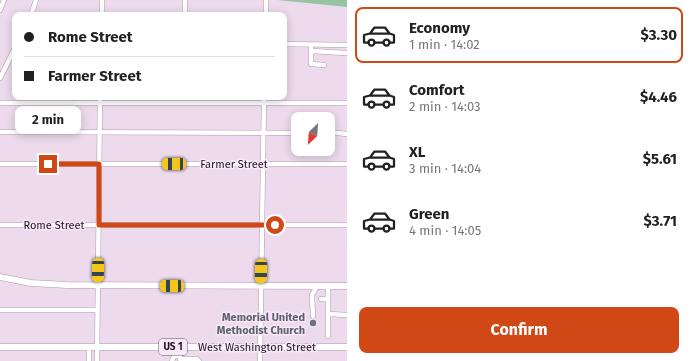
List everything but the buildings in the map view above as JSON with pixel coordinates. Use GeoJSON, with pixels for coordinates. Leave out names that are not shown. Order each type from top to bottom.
{"type":"FeatureCollection","features":[{"type":"Feature","properties":{"kind":"main road"},"geometry":{"type":"LineString","coordinates":[[0,277],[41,284],[347,286]]}},
{"type":"Feature","properties":{"kind":"main road","name":"West Washington Street"},"geometry":{"type":"LineString","coordinates":[[0,347],[347,347]]}},
{"type":"Feature","properties":{"kind":"street"},"geometry":{"type":"LineString","coordinates":[[0,10],[4,0]]}},
{"type":"Feature","properties":{"kind":"street"},"geometry":{"type":"LineString","coordinates":[[32,12],[36,0]]}},
{"type":"Feature","properties":{"kind":"street"},"geometry":{"type":"LineString","coordinates":[[102,0],[102,12]]}},
{"type":"Feature","properties":{"kind":"street"},"geometry":{"type":"LineString","coordinates":[[185,0],[185,12]]}},
{"type":"Feature","properties":{"kind":"street"},"geometry":{"type":"LineString","coordinates":[[266,0],[266,12]]}},
{"type":"Feature","properties":{"kind":"street"},"geometry":{"type":"LineString","coordinates":[[287,44],[347,45],[346,54],[311,51]]}},
{"type":"Feature","properties":{"kind":"street"},"geometry":{"type":"LineString","coordinates":[[311,45],[311,64],[324,65]]}},
{"type":"Feature","properties":{"kind":"street"},"geometry":{"type":"LineString","coordinates":[[0,78],[2,69],[12,53]]}},
{"type":"Feature","properties":{"kind":"street"},"geometry":{"type":"LineString","coordinates":[[0,103],[347,103]]}},
{"type":"Feature","properties":{"kind":"street"},"geometry":{"type":"LineString","coordinates":[[96,361],[100,103]]}},
{"type":"Feature","properties":{"kind":"street"},"geometry":{"type":"LineString","coordinates":[[260,361],[264,103]]}},
{"type":"Feature","properties":{"kind":"street"},"geometry":{"type":"LineString","coordinates":[[0,132],[291,133]]}},
{"type":"Feature","properties":{"kind":"street"},"geometry":{"type":"LineString","coordinates":[[335,133],[347,134]]}},
{"type":"Feature","properties":{"kind":"street","name":"Farmer Street"},"geometry":{"type":"LineString","coordinates":[[0,164],[347,164]]}},
{"type":"Feature","properties":{"kind":"street","name":"Rome Street"},"geometry":{"type":"LineString","coordinates":[[0,225],[347,225]]}},
{"type":"Feature","properties":{"kind":"street"},"geometry":{"type":"LineString","coordinates":[[307,286],[312,295],[313,316]]}},
{"type":"Feature","properties":{"kind":"street"},"geometry":{"type":"LineString","coordinates":[[312,295],[317,286]]}},
{"type":"Feature","properties":{"kind":"street"},"geometry":{"type":"LineString","coordinates":[[328,286],[328,336]]}},
{"type":"Feature","properties":{"kind":"street"},"geometry":{"type":"LineString","coordinates":[[321,299],[328,299]]}},
{"type":"Feature","properties":{"kind":"street"},"geometry":{"type":"LineString","coordinates":[[0,310],[97,310]]}},
{"type":"Feature","properties":{"kind":"street"},"geometry":{"type":"LineString","coordinates":[[328,314],[347,315]]}},
{"type":"Feature","properties":{"kind":"street"},"geometry":{"type":"LineString","coordinates":[[89,347],[89,361]]}},
{"type":"Feature","properties":{"kind":"street"},"geometry":{"type":"LineString","coordinates":[[180,347],[180,359]]}},
{"type":"Feature","properties":{"kind":"street"},"geometry":{"type":"LineString","coordinates":[[172,361],[174,356],[180,359],[197,359],[199,361]]}},
{"type":"Feature","properties":{"kind":"green space"},"geometry":{"type":"Polygon","coordinates":[[[277,0],[347,0],[347,7],[277,0]]]}},
{"type":"Feature","properties":{"kind":"place","name":"Memorial United Methodist Church"},"geometry":{"type":"Point","coordinates":[313,323]}},
{"type":"Feature","properties":{"kind":"route"},"geometry":{"type":"LineString","coordinates":[[48,164],[99,164],[99,225],[275,225]]}}]}
